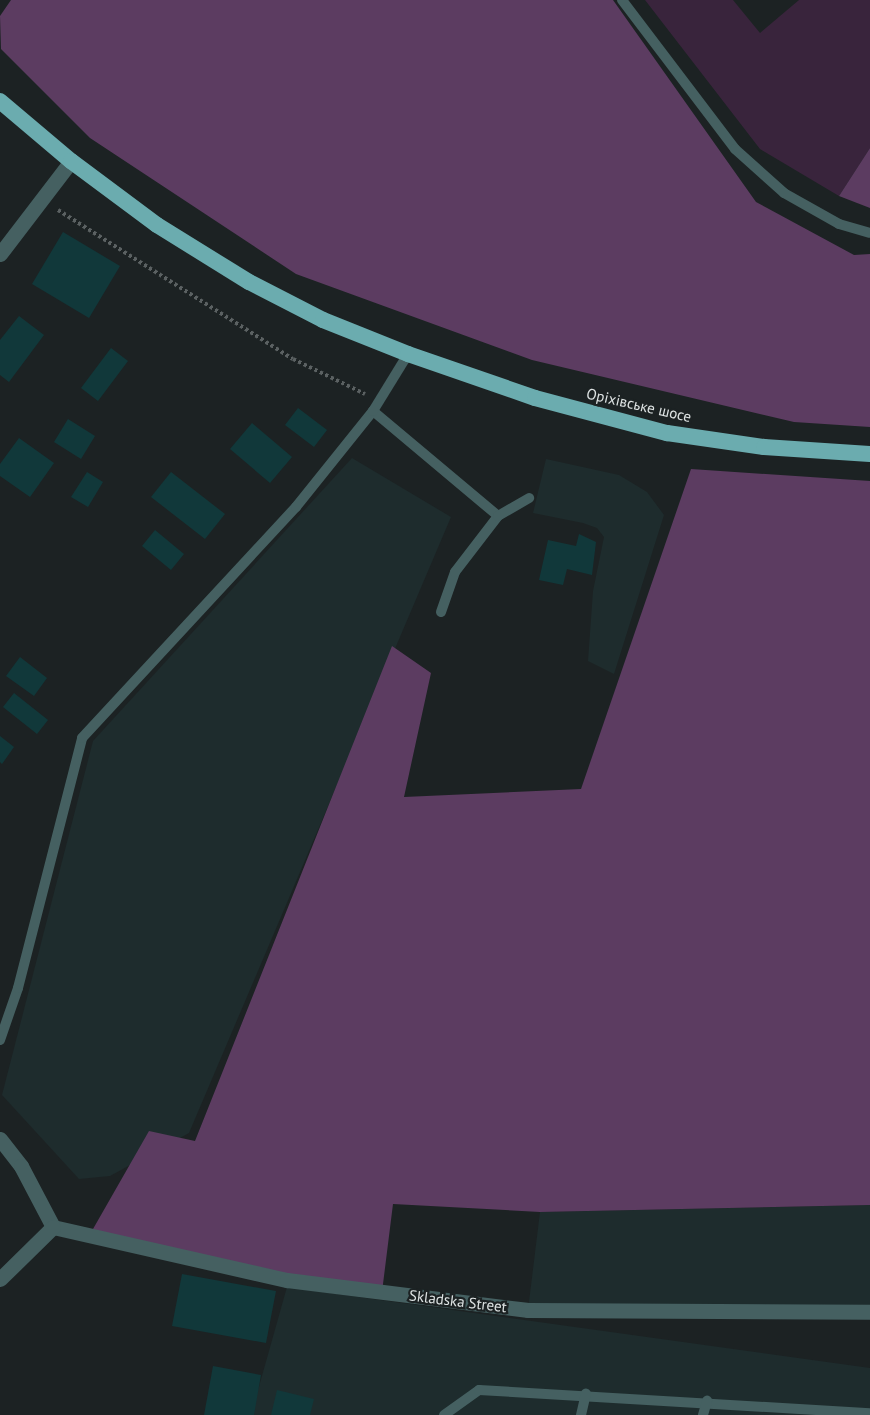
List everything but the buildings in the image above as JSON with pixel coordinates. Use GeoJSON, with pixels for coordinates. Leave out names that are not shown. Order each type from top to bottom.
{"type":"FeatureCollection","features":[{"type":"Feature","properties":{"kind":"highway","name":"Оріхівське шосе"},"geometry":{"type":"LineString","coordinates":[[0,101],[71,161],[157,225],[249,282],[323,320],[408,354],[535,398],[667,433],[764,447],[870,454]]}},
{"type":"Feature","properties":{"kind":"street"},"geometry":{"type":"LineString","coordinates":[[0,254],[71,161]]}},
{"type":"Feature","properties":{"kind":"street"},"geometry":{"type":"LineString","coordinates":[[0,1138],[21,1166],[53,1227],[0,1279]]}},
{"type":"Feature","properties":{"kind":"street","name":"Skladska Street"},"geometry":{"type":"LineString","coordinates":[[53,1227],[287,1280],[528,1310],[870,1312]]}},
{"type":"Feature","properties":{"kind":"lane"},"geometry":{"type":"LineString","coordinates":[[622,0],[735,149],[784,193],[839,224],[870,233]]}},
{"type":"Feature","properties":{"kind":"lane"},"geometry":{"type":"LineString","coordinates":[[0,1040],[18,988],[82,738],[296,507],[373,411],[408,354]]}},
{"type":"Feature","properties":{"kind":"lane"},"geometry":{"type":"LineString","coordinates":[[373,411],[498,516]]}},
{"type":"Feature","properties":{"kind":"lane"},"geometry":{"type":"LineString","coordinates":[[441,612],[455,572],[498,516],[529,498]]}},
{"type":"Feature","properties":{"kind":"lane"},"geometry":{"type":"LineString","coordinates":[[444,1415],[479,1390],[707,1401],[834,1414],[870,1413]]}},
{"type":"Feature","properties":{"kind":"lane"},"geometry":{"type":"LineString","coordinates":[[582,1415],[586,1395]]}},
{"type":"Feature","properties":{"kind":"lane"},"geometry":{"type":"LineString","coordinates":[[704,1415],[707,1401]]}},
{"type":"Feature","properties":{"kind":"path"},"geometry":{"type":"LineString","coordinates":[[42,200],[293,358],[379,401]]}},
{"type":"Feature","properties":{"kind":"shaded area"},"geometry":{"type":"Polygon","coordinates":[[[11,0],[613,0],[756,202],[854,255],[870,254],[870,427],[794,422],[532,360],[296,274],[90,138],[1,49],[0,16],[11,0]]]}},
{"type":"Feature","properties":{"kind":"shaded area"},"geometry":{"type":"Polygon","coordinates":[[[645,0],[733,0],[760,33],[799,0],[870,0],[870,148],[839,196],[760,149],[645,0]]]}},
{"type":"Feature","properties":{"kind":"shaded area"},"geometry":{"type":"Polygon","coordinates":[[[870,148],[870,208],[839,196],[870,148]]]}},
{"type":"Feature","properties":{"kind":"shaded area"},"geometry":{"type":"Polygon","coordinates":[[[352,458],[451,517],[189,1133],[110,1176],[79,1179],[2,1095],[93,741],[352,458]]]}},
{"type":"Feature","properties":{"kind":"shaded area"},"geometry":{"type":"Polygon","coordinates":[[[546,459],[619,475],[647,492],[664,515],[614,674],[588,661],[593,591],[604,537],[597,528],[583,523],[533,513],[546,459]]]}},
{"type":"Feature","properties":{"kind":"shaded area"},"geometry":{"type":"Polygon","coordinates":[[[691,469],[870,481],[870,1205],[540,1212],[393,1204],[382,1292],[89,1236],[149,1131],[195,1141],[392,646],[431,673],[404,797],[581,789],[691,469]]]}},
{"type":"Feature","properties":{"kind":"shaded area"},"geometry":{"type":"Polygon","coordinates":[[[870,1205],[870,1312],[528,1310],[540,1212],[870,1205]]]}},
{"type":"Feature","properties":{"kind":"shaded area"},"geometry":{"type":"Polygon","coordinates":[[[287,1287],[870,1368],[870,1415],[251,1415],[287,1287]]]}}]}
